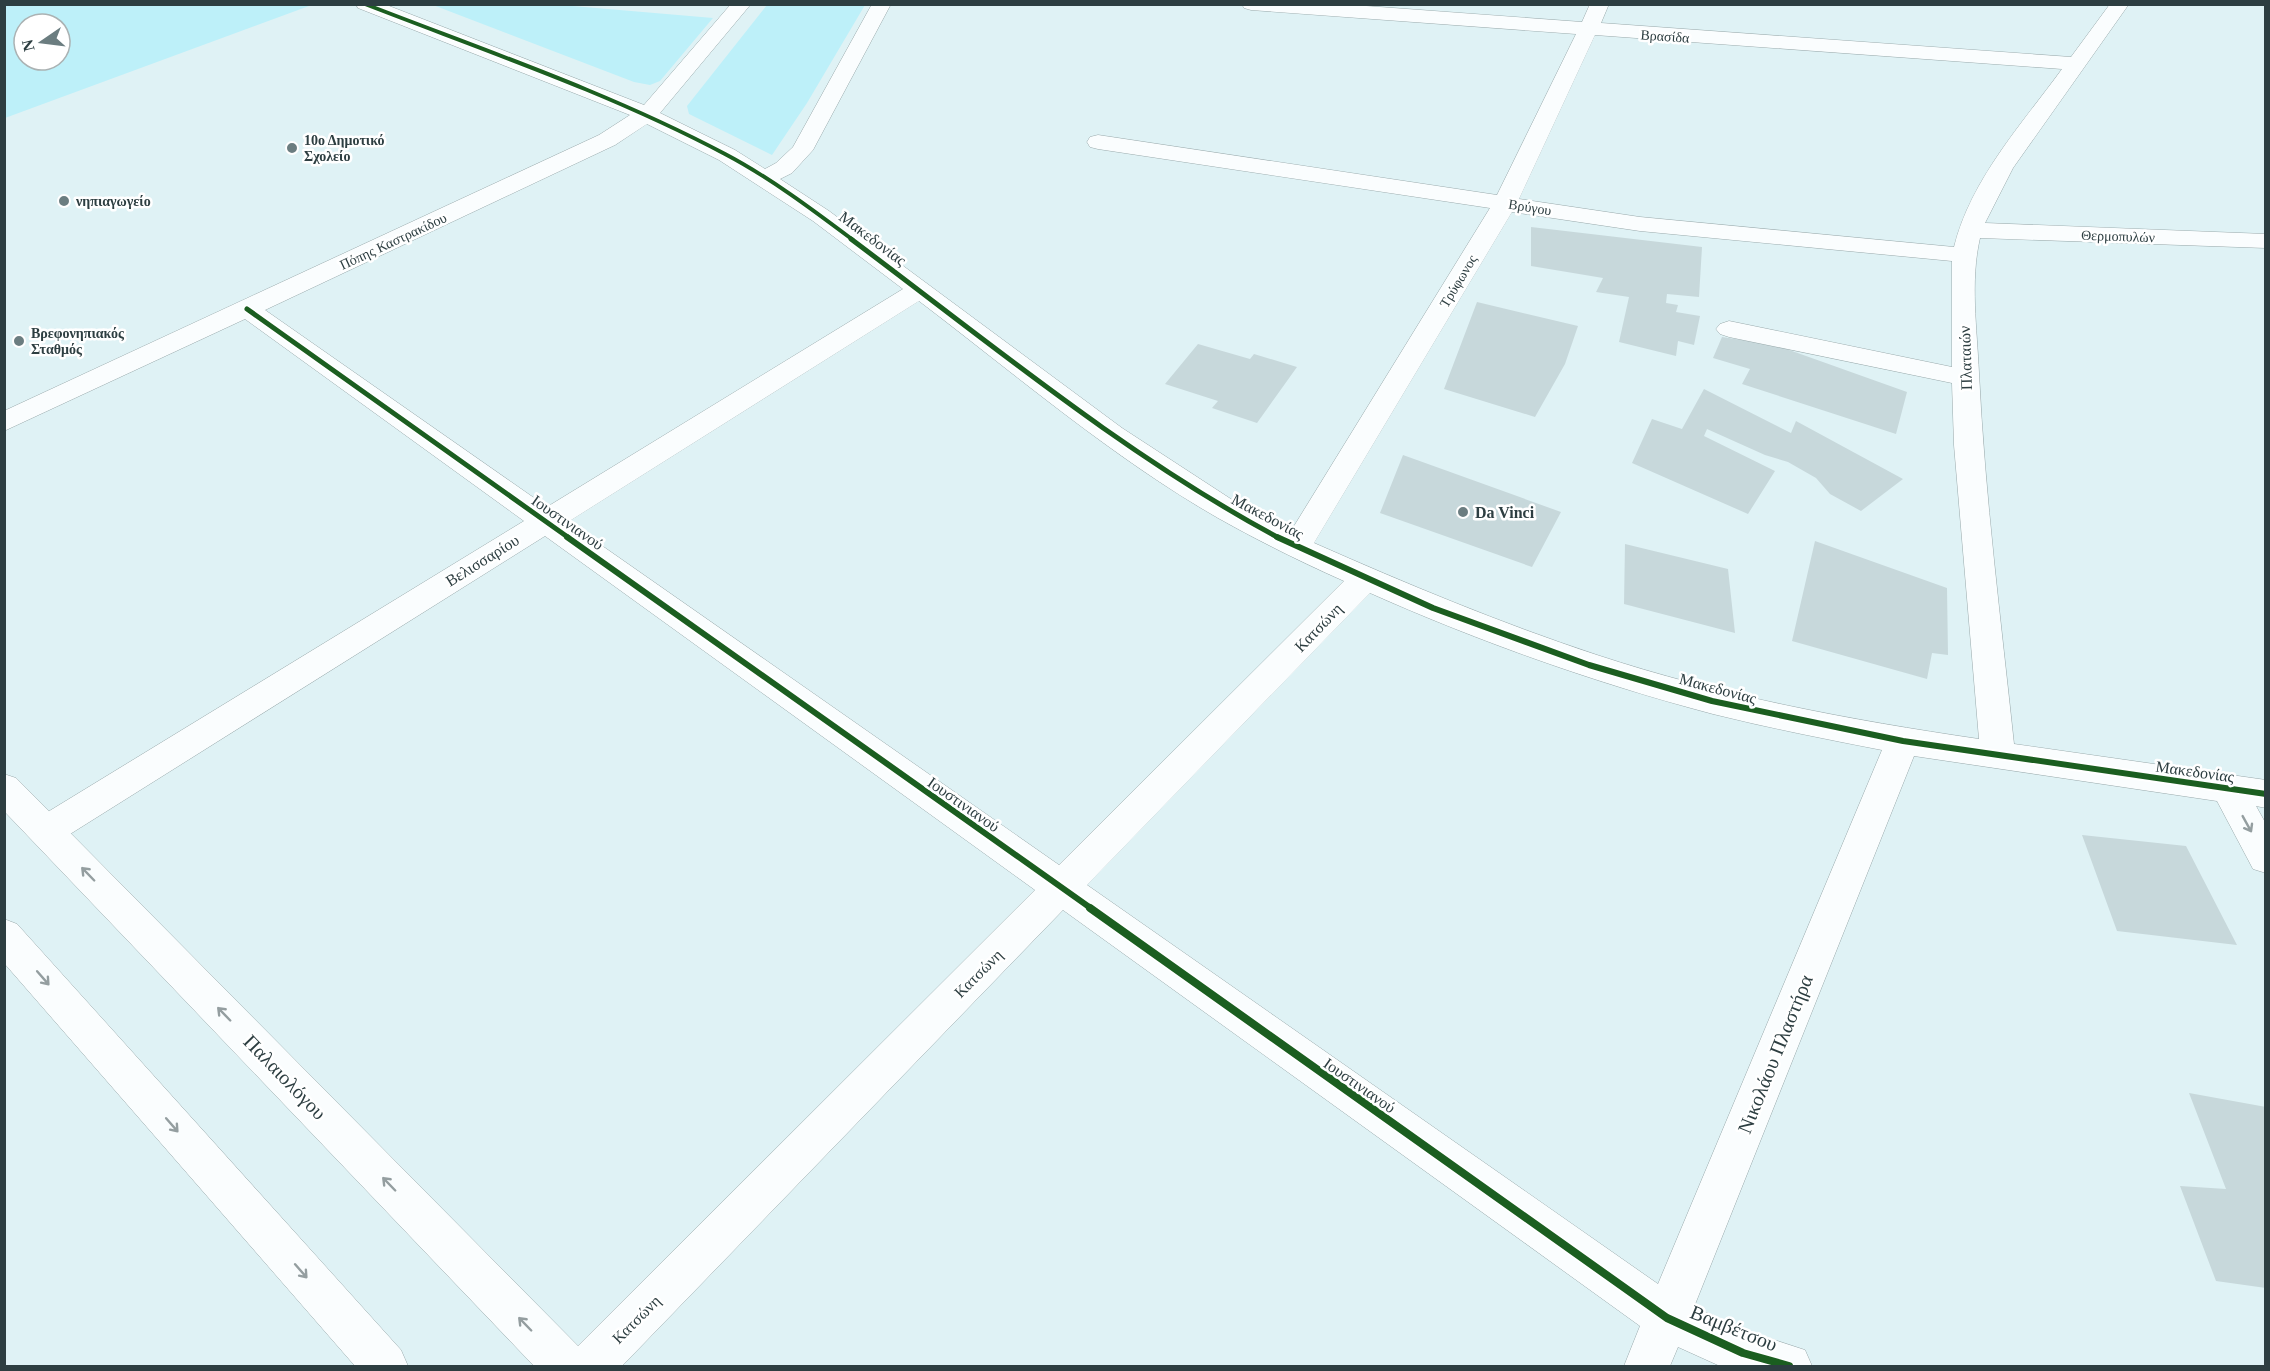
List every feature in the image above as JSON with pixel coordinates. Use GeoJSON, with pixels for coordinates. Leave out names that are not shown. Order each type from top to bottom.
{"type":"FeatureCollection","features":[{"type":"Feature","properties":{"kind":"street","name":"Μακεδονίας"},"geometry":{"type":"LineString","coordinates":[[365,4],[647,114],[727,155],[766,178],[821,216],[1112,434],[1187,485],[1227,510],[1296,547],[1365,579],[1529,644],[1654,685],[1770,715],[1903,741],[2265,794]]}},
{"type":"Feature","properties":{"kind":"street","name":"Πόπης Καστρακίδου"},"geometry":{"type":"LineString","coordinates":[[4,422],[580,155],[647,114],[660,102],[742,4]]}},
{"type":"Feature","properties":{"kind":"street"},"geometry":{"type":"LineString","coordinates":[[766,178],[784,168],[802,150],[882,4]]}},
{"type":"Feature","properties":{"kind":"street","name":"Βρασίδα"},"geometry":{"type":"LineString","coordinates":[[1251,4],[1320,7],[1589,30],[2078,64]]}},
{"type":"Feature","properties":{"kind":"street","name":"Τρύφωνος"},"geometry":{"type":"LineString","coordinates":[[1296,547],[1505,203],[1600,4]]}},
{"type":"Feature","properties":{"kind":"street","name":"Πλαταιών"},"geometry":{"type":"LineString","coordinates":[[1998,756],[1968,445],[1965,378],[1967,243],[1984,198],[2002,167],[2078,64],[2103,24],[2120,4]]}},
{"type":"Feature","properties":{"kind":"street","name":"Βρύγου"},"geometry":{"type":"LineString","coordinates":[[1098,142],[1663,227],[1967,243]]}},
{"type":"Feature","properties":{"kind":"street","name":"Θερμοπυλών"},"geometry":{"type":"LineString","coordinates":[[1967,243],[2265,242]]}},
{"type":"Feature","properties":{"kind":"street","name":"Βελισσαρίου"},"geometry":{"type":"LineString","coordinates":[[46,831],[919,290]]}},
{"type":"Feature","properties":{"kind":"street","name":"Ιουστινιανού"},"geometry":{"type":"LineString","coordinates":[[247,309],[1667,1318]]}},
{"type":"Feature","properties":{"kind":"street"},"geometry":{"type":"LineString","coordinates":[[1729,329],[1965,378]]}},
{"type":"Feature","properties":{"kind":"street","name":"Κατσώνη"},"geometry":{"type":"LineString","coordinates":[[590,1366],[1365,579]]}},
{"type":"Feature","properties":{"kind":"street","name":"Νικολάου Πλαστήρα"},"geometry":{"type":"LineString","coordinates":[[1647,1366],[1903,741]]}},
{"type":"Feature","properties":{"kind":"street","name":"Παλαιολόγου"},"geometry":{"type":"LineString","coordinates":[[4,788],[566,1366]]}},
{"type":"Feature","properties":{"kind":"street"},"geometry":{"type":"LineString","coordinates":[[2228,789],[2265,858]]}},
{"type":"Feature","properties":{"kind":"street"},"geometry":{"type":"LineString","coordinates":[[4,934],[385,1366]]}},
{"type":"Feature","properties":{"kind":"street","name":"Βαμβέτσου"},"geometry":{"type":"LineString","coordinates":[[1667,1318],[1743,1353],[1789,1366]]}},
{"type":"Feature","properties":{"kind":"shaded area"},"geometry":{"type":"Polygon","coordinates":[[[305,4],[309,6],[5,118],[5,5],[305,4]]]}},
{"type":"Feature","properties":{"kind":"shaded area"},"geometry":{"type":"Polygon","coordinates":[[[433,5],[561,5],[713,18],[660,81],[650,85],[634,82],[433,5]]]}},
{"type":"Feature","properties":{"kind":"shaded area"},"geometry":{"type":"Polygon","coordinates":[[[767,5],[865,5],[807,103],[772,155],[689,114],[687,106],[767,5]]]}},
{"type":"Feature","properties":{"kind":"building"},"geometry":{"type":"Polygon","coordinates":[[[1531,227],[1702,247],[1699,297],[1667,294],[1666,303],[1678,305],[1676,312],[1700,316],[1694,345],[1678,341],[1676,356],[1619,342],[1629,297],[1596,292],[1603,278],[1531,266],[1531,227]]]}},
{"type":"Feature","properties":{"kind":"building"},"geometry":{"type":"Polygon","coordinates":[[[1477,302],[1578,326],[1565,364],[1535,417],[1444,389],[1477,302]]]}},
{"type":"Feature","properties":{"kind":"building"},"geometry":{"type":"Polygon","coordinates":[[[1722,337],[1775,345],[1907,392],[1896,434],[1742,384],[1750,369],[1713,358],[1722,337]]]}},
{"type":"Feature","properties":{"kind":"building"},"geometry":{"type":"Polygon","coordinates":[[[1198,344],[1250,359],[1254,354],[1297,367],[1257,423],[1212,408],[1218,401],[1165,384],[1198,344]]]}},
{"type":"Feature","properties":{"kind":"building"},"geometry":{"type":"Polygon","coordinates":[[[1704,389],[1791,433],[1796,421],[1903,479],[1861,511],[1830,494],[1816,478],[1788,462],[1765,455],[1707,429],[1704,436],[1775,471],[1748,514],[1632,463],[1652,419],[1682,429],[1704,389]]]}},
{"type":"Feature","properties":{"kind":"building"},"geometry":{"type":"Polygon","coordinates":[[[1403,455],[1561,512],[1532,567],[1380,513],[1403,455]]]}},
{"type":"Feature","properties":{"kind":"building"},"geometry":{"type":"Polygon","coordinates":[[[1815,541],[1947,588],[1948,655],[1932,653],[1927,679],[1792,641],[1815,541]]]}},
{"type":"Feature","properties":{"kind":"building"},"geometry":{"type":"Polygon","coordinates":[[[1625,544],[1728,569],[1735,633],[1624,604],[1625,544]]]}},
{"type":"Feature","properties":{"kind":"building"},"geometry":{"type":"Polygon","coordinates":[[[2082,835],[2186,846],[2237,945],[2117,931],[2082,835]]]}},
{"type":"Feature","properties":{"kind":"building"},"geometry":{"type":"Polygon","coordinates":[[[2189,1093],[2266,1107],[2266,1288],[2216,1281],[2180,1186],[2226,1189],[2189,1093]]]}},
{"type":"Feature","properties":{"kind":"cycle path"},"geometry":{"type":"LineString","coordinates":[[365,4],[630,107],[727,155],[821,216],[1112,434],[1187,485],[1227,510],[1296,547],[1433,608],[1589,665],[1712,701],[1771,715],[1903,741],[2266,794]]}},
{"type":"Feature","properties":{"kind":"cycle path"},"geometry":{"type":"LineString","coordinates":[[247,309],[1667,1318],[1743,1353],[1789,1366]]}},
{"type":"Feature","properties":{"kind":"place","name":"10ο Δημοτικό Σχολείο"},"geometry":{"type":"Point","coordinates":[292,148]}},
{"type":"Feature","properties":{"kind":"place","name":"νηπιαγωγείο"},"geometry":{"type":"Point","coordinates":[64,201]}},
{"type":"Feature","properties":{"kind":"place","name":"Βρεφονηπιακός Σταθμός"},"geometry":{"type":"Point","coordinates":[19,341]}},
{"type":"Feature","properties":{"kind":"place","name":"Da Vinci"},"geometry":{"type":"Point","coordinates":[1463,512]}}]}
